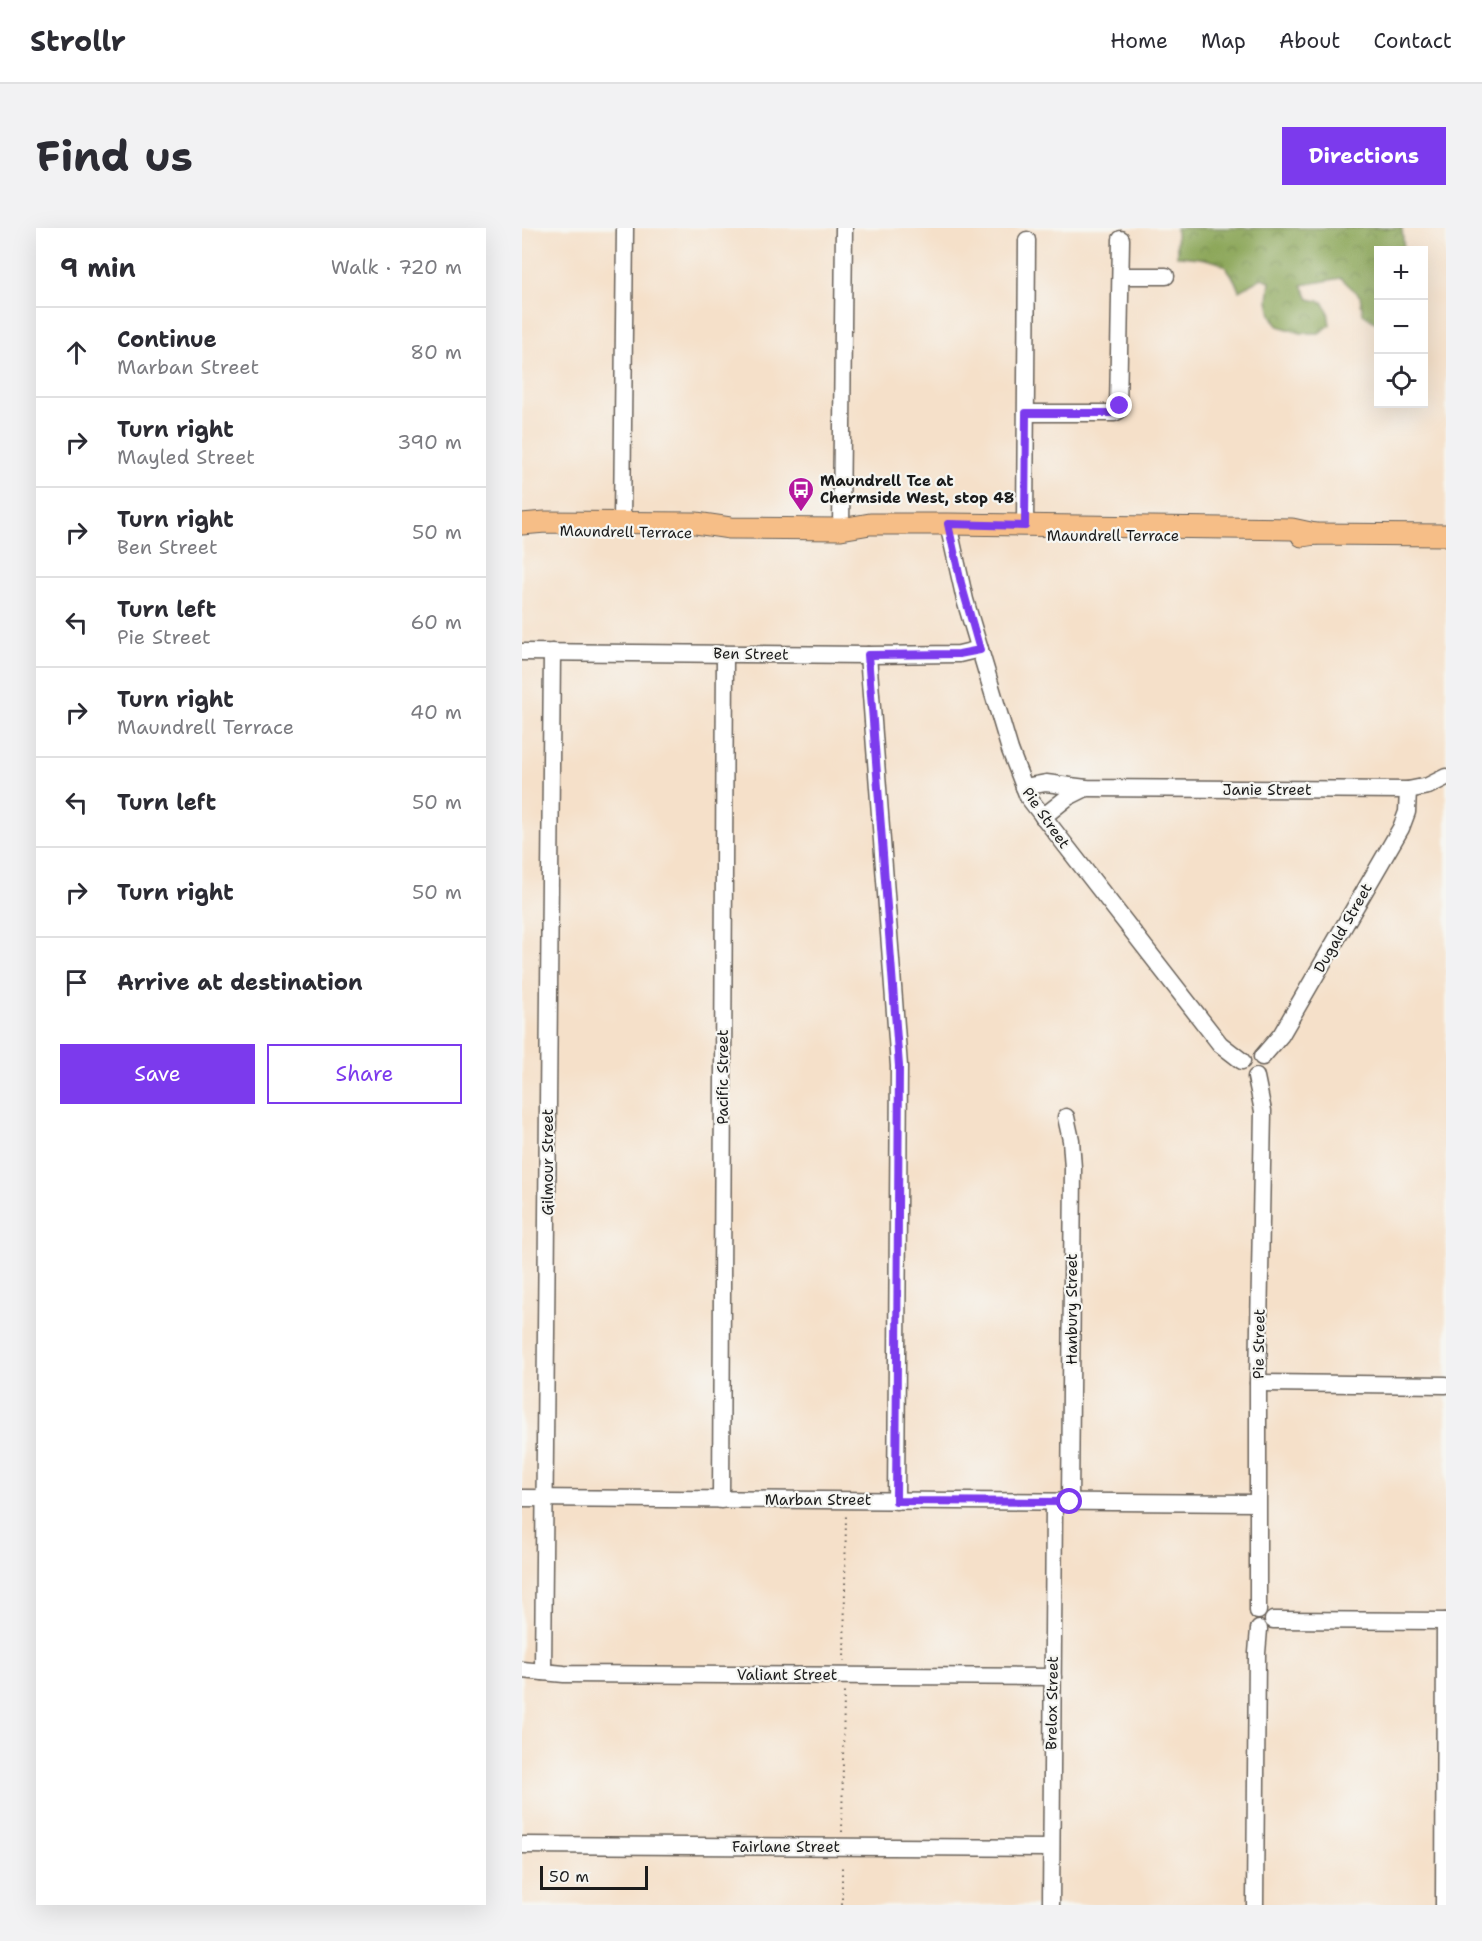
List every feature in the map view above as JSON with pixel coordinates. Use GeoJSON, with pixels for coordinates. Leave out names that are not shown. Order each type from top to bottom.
{"type":"FeatureCollection","features":[{"type":"Feature","properties":{"kind":"main road","name":"Maundrell Terrace"},"geometry":{"type":"LineString","coordinates":[[522,524],[545,522],[696,523],[729,528],[841,529],[870,524],[949,531],[1053,536],[1292,538],[1315,534],[1446,535]]}},
{"type":"Feature","properties":{"kind":"main road","name":"Maundrell Terrace"},"geometry":{"type":"LineString","coordinates":[[949,531],[1025,526],[1292,529],[1315,534]]}},
{"type":"Feature","properties":{"kind":"main road","name":"Maundrell Terrace"},"geometry":{"type":"LineString","coordinates":[[522,529],[696,533],[729,528]]}},
{"type":"Feature","properties":{"kind":"street"},"geometry":{"type":"LineString","coordinates":[[622,523],[625,228]]}},
{"type":"Feature","properties":{"kind":"street"},"geometry":{"type":"LineString","coordinates":[[841,529],[844,228]]}},
{"type":"Feature","properties":{"kind":"street"},"geometry":{"type":"LineString","coordinates":[[1026,413],[1114,413],[1118,411],[1121,239]]}},
{"type":"Feature","properties":{"kind":"street"},"geometry":{"type":"LineString","coordinates":[[1025,526],[1027,240]]}},
{"type":"Feature","properties":{"kind":"street"},"geometry":{"type":"LineString","coordinates":[[1121,276],[1166,276]]}},
{"type":"Feature","properties":{"kind":"street","name":"Pie Street"},"geometry":{"type":"LineString","coordinates":[[949,531],[980,650],[1024,788],[1043,817],[1220,1044],[1242,1061]]}},
{"type":"Feature","properties":{"kind":"street","name":"Ben Street"},"geometry":{"type":"LineString","coordinates":[[522,651],[868,655],[959,654],[980,650]]}},
{"type":"Feature","properties":{"kind":"street","name":"Gilmour Street"},"geometry":{"type":"LineString","coordinates":[[543,1672],[552,652]]}},
{"type":"Feature","properties":{"kind":"street","name":"Pacific Street"},"geometry":{"type":"LineString","coordinates":[[721,1500],[725,654]]}},
{"type":"Feature","properties":{"kind":"street"},"geometry":{"type":"LineString","coordinates":[[868,655],[899,1066],[896,1501]]}},
{"type":"Feature","properties":{"kind":"street","name":"Janie Street"},"geometry":{"type":"LineString","coordinates":[[1024,788],[1046,783],[1086,788],[1408,790],[1428,786],[1446,777]]}},
{"type":"Feature","properties":{"kind":"street"},"geometry":{"type":"LineString","coordinates":[[1043,817],[1068,797],[1086,788]]}},
{"type":"Feature","properties":{"kind":"street","name":"Dugald Street"},"geometry":{"type":"LineString","coordinates":[[1262,1057],[1281,1035],[1401,828],[1407,812],[1408,790]]}},
{"type":"Feature","properties":{"kind":"street"},"geometry":{"type":"LineString","coordinates":[[1251,1054],[1262,1057],[1265,1069],[1260,1076],[1245,1075],[1242,1061],[1251,1054]]}},
{"type":"Feature","properties":{"kind":"street","name":"Pie Street"},"geometry":{"type":"LineString","coordinates":[[1256,1077],[1263,1111],[1258,1383],[1258,1611],[1268,1611],[1266,1625]]}},
{"type":"Feature","properties":{"kind":"street","name":"Hanbury Street"},"geometry":{"type":"LineString","coordinates":[[1062,1502],[1073,1168],[1071,1140],[1066,1118]]}},
{"type":"Feature","properties":{"kind":"street"},"geometry":{"type":"LineString","coordinates":[[1258,1383],[1446,1386]]}},
{"type":"Feature","properties":{"kind":"street","name":"Marban Street"},"geometry":{"type":"LineString","coordinates":[[522,1498],[1257,1503]]}},
{"type":"Feature","properties":{"kind":"street","name":"Brelox Street"},"geometry":{"type":"LineString","coordinates":[[1051,1905],[1053,1677],[1062,1502]]}},
{"type":"Feature","properties":{"kind":"street"},"geometry":{"type":"LineString","coordinates":[[1255,1905],[1257,1653],[1266,1625],[1446,1621],[1444,1905]]}},
{"type":"Feature","properties":{"kind":"street","name":"Valiant Street"},"geometry":{"type":"LineString","coordinates":[[522,1670],[564,1674],[1053,1677]]}},
{"type":"Feature","properties":{"kind":"street","name":"Fairlane Street"},"geometry":{"type":"LineString","coordinates":[[522,1845],[1051,1848]]}},
{"type":"Feature","properties":{"kind":"path"},"geometry":{"type":"LineString","coordinates":[[844,1667],[847,1500]]}},
{"type":"Feature","properties":{"kind":"path"},"geometry":{"type":"LineString","coordinates":[[842,1838],[844,1684]]}},
{"type":"Feature","properties":{"kind":"path"},"geometry":{"type":"LineString","coordinates":[[842,1855],[842,1905]]}},
{"type":"Feature","properties":{"kind":"green space"},"geometry":{"type":"Polygon","coordinates":[[[1176,228],[1402,228],[1404,246],[1374,246],[1374,321],[1363,314],[1360,296],[1341,278],[1302,285],[1309,299],[1323,302],[1328,311],[1330,325],[1319,333],[1301,333],[1278,326],[1271,315],[1268,301],[1270,281],[1262,278],[1239,291],[1227,268],[1220,263],[1202,258],[1177,256],[1176,228]]]}},
{"type":"Feature","properties":{"kind":"place","name":"Maundrell Tce at Chermside West, stop 48"},"geometry":{"type":"Point","coordinates":[801,513]}},
{"type":"Feature","properties":{"kind":"route"},"geometry":{"type":"LineString","coordinates":[[1070,1502],[896,1501],[899,1066],[868,655],[959,654],[980,650],[961,583],[948,524],[1025,526],[1026,413],[1114,413],[1120,406]]}}]}
